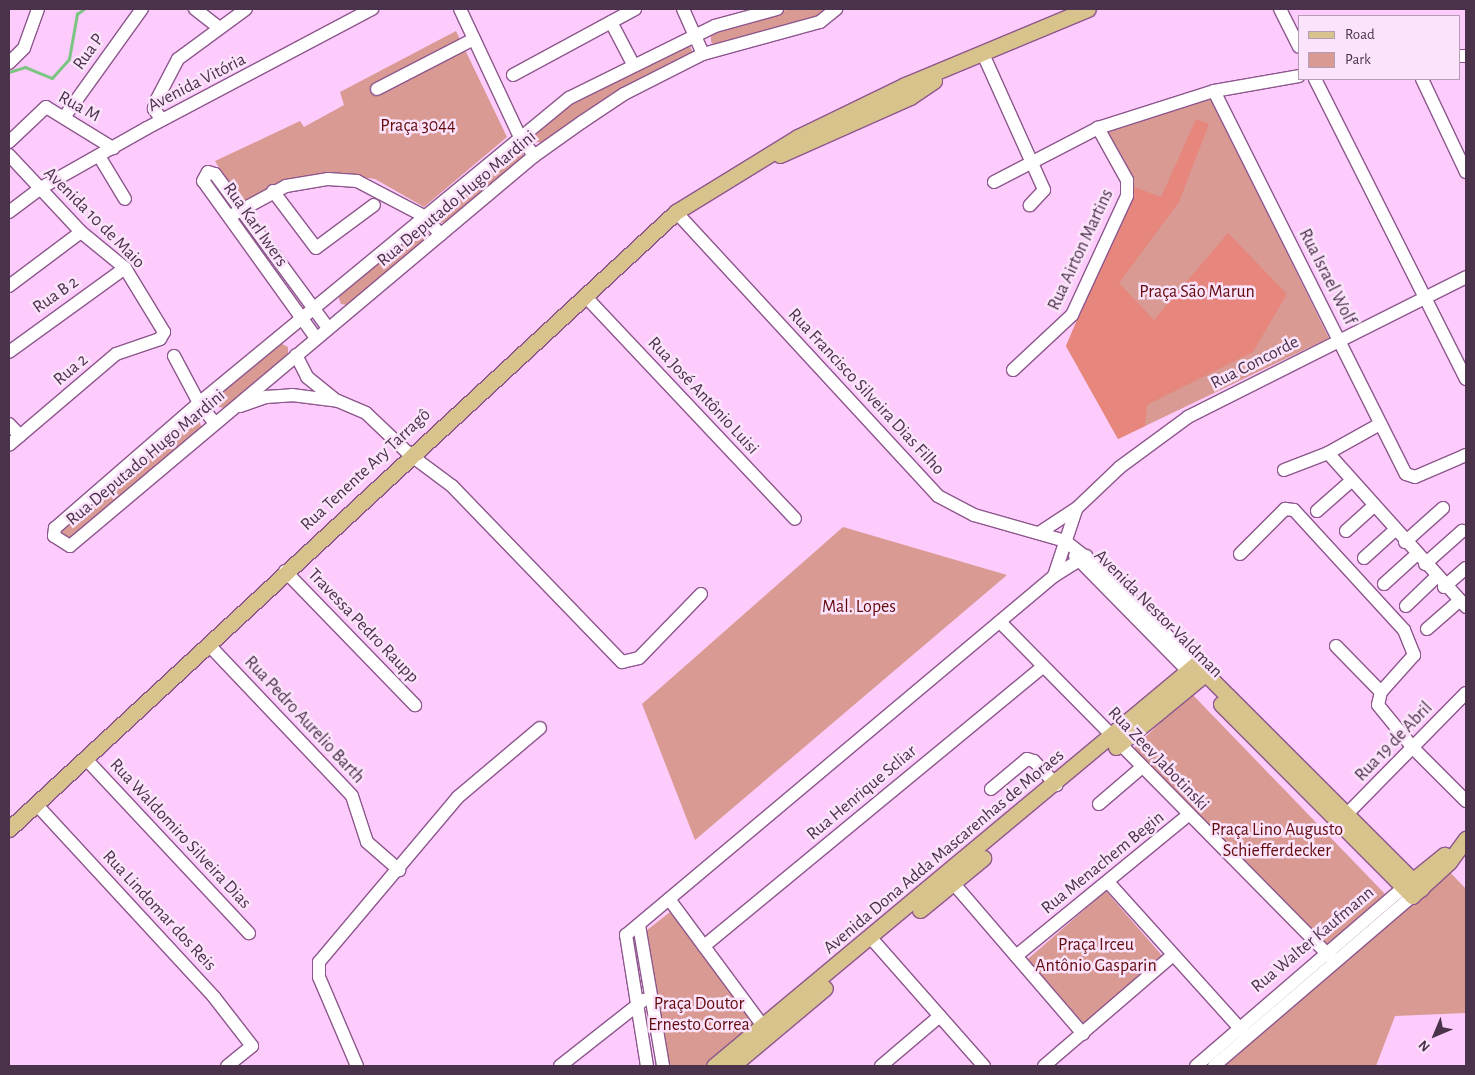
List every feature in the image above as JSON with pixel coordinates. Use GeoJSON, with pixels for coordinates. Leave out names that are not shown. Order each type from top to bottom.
{"type":"FeatureCollection","features":[{"type":"Feature","properties":{"kind":"main road","name":"Rua Tenente Ary Tarragô"},"geometry":{"type":"LineString","coordinates":[[9,829],[409,454],[676,212],[841,116],[1088,9]]}},
{"type":"Feature","properties":{"kind":"main road","name":"Avenida Dona Adda Mascarenhas de Moraes"},"geometry":{"type":"LineString","coordinates":[[714,1066],[766,1030],[1197,672]]}},
{"type":"Feature","properties":{"kind":"main road","name":"Avenida Nestor Valdman"},"geometry":{"type":"LineString","coordinates":[[1197,672],[1346,815],[1413,888]]}},
{"type":"Feature","properties":{"kind":"main road","name":"Avenida Nestor Valdman"},"geometry":{"type":"LineString","coordinates":[[1197,672],[1413,888]]}},
{"type":"Feature","properties":{"kind":"main road","name":"Avenida Dona Adda Mascarenhas de Moraes"},"geometry":{"type":"LineString","coordinates":[[950,879],[1056,785],[1116,741]]}},
{"type":"Feature","properties":{"kind":"main road","name":"Rua Walter Kaufmann"},"geometry":{"type":"LineString","coordinates":[[1413,888],[1462,843]]}},
{"type":"Feature","properties":{"kind":"main road","name":"Avenida Dona Adda Mascarenhas de Moraes"},"geometry":{"type":"LineString","coordinates":[[732,1066],[766,1030]]}},
{"type":"Feature","properties":{"kind":"street"},"geometry":{"type":"LineString","coordinates":[[9,63],[24,48],[38,9]]}},
{"type":"Feature","properties":{"kind":"street","name":"Rua P"},"geometry":{"type":"LineString","coordinates":[[65,116],[142,9]]}},
{"type":"Feature","properties":{"kind":"street"},"geometry":{"type":"LineString","coordinates":[[196,9],[218,26]]}},
{"type":"Feature","properties":{"kind":"street"},"geometry":{"type":"LineString","coordinates":[[162,120],[154,110],[167,76],[188,50],[218,26],[246,9]]}},
{"type":"Feature","properties":{"kind":"street","name":"Avenida Vitória"},"geometry":{"type":"LineString","coordinates":[[9,212],[39,188],[162,120],[372,9]]}},
{"type":"Feature","properties":{"kind":"street"},"geometry":{"type":"LineString","coordinates":[[460,9],[519,135],[534,156]]}},
{"type":"Feature","properties":{"kind":"street"},"geometry":{"type":"LineString","coordinates":[[513,75],[635,9]]}},
{"type":"Feature","properties":{"kind":"street"},"geometry":{"type":"LineString","coordinates":[[684,9],[703,54]]}},
{"type":"Feature","properties":{"kind":"street","name":"Rua Deputado Hugo Mardini"},"geometry":{"type":"LineString","coordinates":[[777,9],[695,35],[633,64],[569,98],[519,135],[199,403],[55,528],[54,536],[70,546],[214,422],[534,156],[624,94],[703,54],[831,12]]}},
{"type":"Feature","properties":{"kind":"street"},"geometry":{"type":"LineString","coordinates":[[1280,9],[1298,45]]}},
{"type":"Feature","properties":{"kind":"street"},"geometry":{"type":"LineString","coordinates":[[611,22],[633,64]]}},
{"type":"Feature","properties":{"kind":"street"},"geometry":{"type":"LineString","coordinates":[[377,89],[474,38]]}},
{"type":"Feature","properties":{"kind":"street"},"geometry":{"type":"LineString","coordinates":[[983,54],[1044,192],[1030,205]]}},
{"type":"Feature","properties":{"kind":"street"},"geometry":{"type":"LineString","coordinates":[[994,182],[1098,128],[1214,91],[1298,76]]}},
{"type":"Feature","properties":{"kind":"street"},"geometry":{"type":"LineString","coordinates":[[1316,80],[1428,297],[1466,380]]}},
{"type":"Feature","properties":{"kind":"street"},"geometry":{"type":"LineString","coordinates":[[1422,80],[1466,172]]}},
{"type":"Feature","properties":{"kind":"street","name":"Rua Israel Wolf"},"geometry":{"type":"LineString","coordinates":[[1214,91],[1380,424],[1410,477],[1465,460]]}},
{"type":"Feature","properties":{"kind":"street","name":"Rua M"},"geometry":{"type":"LineString","coordinates":[[9,142],[44,108],[65,116],[113,148]]}},
{"type":"Feature","properties":{"kind":"street","name":"Rua Airton Martins"},"geometry":{"type":"LineString","coordinates":[[1013,370],[1072,315],[1127,196],[1127,180],[1098,128]]}},
{"type":"Feature","properties":{"kind":"street","name":"Avenida 10 de Maio"},"geometry":{"type":"LineString","coordinates":[[9,155],[81,232],[124,268],[164,334]]}},
{"type":"Feature","properties":{"kind":"street"},"geometry":{"type":"LineString","coordinates":[[99,156],[125,199]]}},
{"type":"Feature","properties":{"kind":"street","name":"Rua Karl Iwers"},"geometry":{"type":"LineString","coordinates":[[316,338],[203,181],[208,172],[215,174],[311,310],[328,328]]}},
{"type":"Feature","properties":{"kind":"street"},"geometry":{"type":"LineString","coordinates":[[229,218],[273,191],[317,180],[357,181],[391,195],[424,216],[441,235]]}},
{"type":"Feature","properties":{"kind":"street"},"geometry":{"type":"LineString","coordinates":[[273,191],[310,244],[320,248],[374,205]]}},
{"type":"Feature","properties":{"kind":"street","name":"Rua Francisco Silveira Dias Filho"},"geometry":{"type":"LineString","coordinates":[[676,212],[938,496],[963,511],[1065,541]]}},
{"type":"Feature","properties":{"kind":"street"},"geometry":{"type":"LineString","coordinates":[[9,286],[81,232]]}},
{"type":"Feature","properties":{"kind":"street","name":"Rua B 2"},"geometry":{"type":"LineString","coordinates":[[9,352],[124,268]]}},
{"type":"Feature","properties":{"kind":"street","name":"Rua Concorde"},"geometry":{"type":"LineString","coordinates":[[1039,533],[1077,508],[1120,467],[1188,417],[1466,277]]}},
{"type":"Feature","properties":{"kind":"street","name":"Rua José Antônio Luisi"},"geometry":{"type":"LineString","coordinates":[[584,296],[795,520]]}},
{"type":"Feature","properties":{"kind":"street","name":"Rua 2"},"geometry":{"type":"LineString","coordinates":[[9,445],[116,354],[164,334]]}},
{"type":"Feature","properties":{"kind":"street"},"geometry":{"type":"LineString","coordinates":[[296,355],[307,378],[338,401],[376,421],[409,454],[452,486],[622,662],[639,658],[701,594]]}},
{"type":"Feature","properties":{"kind":"street"},"geometry":{"type":"LineString","coordinates":[[174,356],[199,403],[214,422]]}},
{"type":"Feature","properties":{"kind":"street"},"geometry":{"type":"LineString","coordinates":[[227,412],[280,395],[338,401]]}},
{"type":"Feature","properties":{"kind":"street"},"geometry":{"type":"LineString","coordinates":[[9,424],[20,436]]}},
{"type":"Feature","properties":{"kind":"street"},"geometry":{"type":"LineString","coordinates":[[1284,470],[1328,454],[1380,424]]}},
{"type":"Feature","properties":{"kind":"street"},"geometry":{"type":"LineString","coordinates":[[1328,454],[1440,582],[1462,604],[1427,629]]}},
{"type":"Feature","properties":{"kind":"street"},"geometry":{"type":"LineString","coordinates":[[1317,511],[1351,481]]}},
{"type":"Feature","properties":{"kind":"street"},"geometry":{"type":"LineString","coordinates":[[1346,531],[1374,506]]}},
{"type":"Feature","properties":{"kind":"street","name":"Rua Concorde"},"geometry":{"type":"LineString","coordinates":[[1054,576],[1077,508]]}},
{"type":"Feature","properties":{"kind":"street"},"geometry":{"type":"LineString","coordinates":[[1405,542],[1443,508]]}},
{"type":"Feature","properties":{"kind":"street"},"geometry":{"type":"LineString","coordinates":[[1240,554],[1285,509],[1294,510],[1410,638],[1410,661],[1381,692],[1378,705],[1388,720],[1414,749],[1466,801]]}},
{"type":"Feature","properties":{"kind":"street"},"geometry":{"type":"LineString","coordinates":[[1364,558],[1395,530]]}},
{"type":"Feature","properties":{"kind":"street"},"geometry":{"type":"LineString","coordinates":[[1425,564],[1462,531]]}},
{"type":"Feature","properties":{"kind":"street","name":"Avenida Nestor Valdman"},"geometry":{"type":"LineString","coordinates":[[1065,541],[1197,672]]}},
{"type":"Feature","properties":{"kind":"street"},"geometry":{"type":"LineString","coordinates":[[1384,584],[1416,554]]}},
{"type":"Feature","properties":{"kind":"street"},"geometry":{"type":"LineString","coordinates":[[647,1066],[626,935],[1080,556]]}},
{"type":"Feature","properties":{"kind":"street"},"geometry":{"type":"LineString","coordinates":[[1406,606],[1440,582],[1466,568]]}},
{"type":"Feature","properties":{"kind":"street","name":"Travessa Pedro Raupp"},"geometry":{"type":"LineString","coordinates":[[285,571],[415,705]]}},
{"type":"Feature","properties":{"kind":"street","name":"Rua Zeev Jabotinski"},"geometry":{"type":"LineString","coordinates":[[1000,622],[1141,768],[1330,958]]}},
{"type":"Feature","properties":{"kind":"street","name":"Rua Pedro Aurelio Barth"},"geometry":{"type":"LineString","coordinates":[[208,644],[352,796],[367,842],[399,870]]}},
{"type":"Feature","properties":{"kind":"street"},"geometry":{"type":"LineString","coordinates":[[1336,646],[1381,692]]}},
{"type":"Feature","properties":{"kind":"street","name":"Rua Henrique Scliar"},"geometry":{"type":"LineString","coordinates":[[704,946],[1042,667]]}},
{"type":"Feature","properties":{"kind":"street","name":"Rua 19 de Abril"},"geometry":{"type":"LineString","coordinates":[[1346,815],[1414,749],[1466,693]]}},
{"type":"Feature","properties":{"kind":"street"},"geometry":{"type":"LineString","coordinates":[[357,1066],[317,968],[458,797],[540,728]]}},
{"type":"Feature","properties":{"kind":"street","name":"Rua Waldomiro Silveira Dias"},"geometry":{"type":"LineString","coordinates":[[85,758],[249,934]]}},
{"type":"Feature","properties":{"kind":"street"},"geometry":{"type":"LineString","coordinates":[[992,789],[1026,759],[1034,761],[1056,785]]}},
{"type":"Feature","properties":{"kind":"street"},"geometry":{"type":"LineString","coordinates":[[1099,804],[1141,768]]}},
{"type":"Feature","properties":{"kind":"street","name":"Rua Lindomar dos Reis"},"geometry":{"type":"LineString","coordinates":[[36,804],[214,997],[252,1046],[228,1066]]}},
{"type":"Feature","properties":{"kind":"street","name":"Rua Menachem Begin"},"geometry":{"type":"LineString","coordinates":[[1016,956],[1188,815]]}},
{"type":"Feature","properties":{"kind":"street"},"geometry":{"type":"LineString","coordinates":[[950,879],[1083,1034]]}},
{"type":"Feature","properties":{"kind":"street"},"geometry":{"type":"LineString","coordinates":[[1108,882],[1243,1033]]}},
{"type":"Feature","properties":{"kind":"street","name":"Rua Walter Kaufmann"},"geometry":{"type":"LineString","coordinates":[[1196,1066],[1243,1033],[1413,888]]}},
{"type":"Feature","properties":{"kind":"street"},"geometry":{"type":"LineString","coordinates":[[669,899],[766,1030]]}},
{"type":"Feature","properties":{"kind":"street"},"geometry":{"type":"LineString","coordinates":[[639,924],[663,1066]]}},
{"type":"Feature","properties":{"kind":"street"},"geometry":{"type":"LineString","coordinates":[[874,941],[984,1066]]}},
{"type":"Feature","properties":{"kind":"street"},"geometry":{"type":"LineString","coordinates":[[1044,1066],[1173,955]]}},
{"type":"Feature","properties":{"kind":"street"},"geometry":{"type":"LineString","coordinates":[[560,1066],[637,1002],[651,998]]}},
{"type":"Feature","properties":{"kind":"street"},"geometry":{"type":"LineString","coordinates":[[881,1066],[940,1016]]}},
{"type":"Feature","properties":{"kind":"street","name":"Rua Walter Kaufmann"},"geometry":{"type":"LineString","coordinates":[[1214,1066],[1243,1033]]}},
{"type":"Feature","properties":{"kind":"green space"},"geometry":{"type":"Polygon","coordinates":[[[789,9],[824,9],[824,14],[715,46],[711,42],[711,34],[789,9]]]}},
{"type":"Feature","properties":{"kind":"green space","name":"Praça 3044"},"geometry":{"type":"Polygon","coordinates":[[[456,31],[507,137],[424,207],[375,179],[333,173],[287,179],[241,203],[215,161],[300,121],[304,127],[344,105],[340,92],[456,31]]]}},
{"type":"Feature","properties":{"kind":"green space"},"geometry":{"type":"Polygon","coordinates":[[[690,45],[693,54],[543,143],[533,141],[530,135],[572,102],[690,45]]]}},
{"type":"Feature","properties":{"kind":"green space","name":"Praça São Marun"},"geometry":{"type":"Polygon","coordinates":[[[1211,99],[1329,338],[1118,439],[1066,346],[1134,188],[1106,131],[1211,99]]]}},
{"type":"Feature","properties":{"kind":"green space"},"geometry":{"type":"Polygon","coordinates":[[[1196,119],[1209,124],[1179,202],[1119,283],[1154,320],[1228,233],[1287,294],[1253,352],[1147,405],[1145,426],[1118,439],[1066,346],[1134,187],[1161,197],[1196,119]]]}},
{"type":"Feature","properties":{"kind":"green space"},"geometry":{"type":"Polygon","coordinates":[[[520,144],[524,157],[444,223],[438,222],[436,214],[520,144]]]}},
{"type":"Feature","properties":{"kind":"green space"},"geometry":{"type":"Polygon","coordinates":[[[422,224],[430,236],[347,305],[341,304],[338,296],[422,224]]]}},
{"type":"Feature","properties":{"kind":"green space"},"geometry":{"type":"Polygon","coordinates":[[[280,343],[288,347],[288,355],[225,408],[219,407],[217,396],[280,343]]]}},
{"type":"Feature","properties":{"kind":"green space"},"geometry":{"type":"Polygon","coordinates":[[[197,416],[202,428],[72,539],[61,536],[60,530],[197,416]]]}},
{"type":"Feature","properties":{"kind":"green space","name":"Mal. Lopes"},"geometry":{"type":"Polygon","coordinates":[[[843,527],[1007,575],[695,840],[642,704],[843,527]]]}},
{"type":"Feature","properties":{"kind":"green space","name":"Praça Lino Augusto Schiefferdecker"},"geometry":{"type":"Polygon","coordinates":[[[1191,693],[1385,894],[1324,953],[1130,752],[1191,693]]]}},
{"type":"Feature","properties":{"kind":"green space"},"geometry":{"type":"Polygon","coordinates":[[[1447,869],[1466,889],[1466,1013],[1395,1016],[1376,1066],[1219,1066],[1447,869]]]}},
{"type":"Feature","properties":{"kind":"green space","name":"Praça Irceu Antônio Gasparin"},"geometry":{"type":"Polygon","coordinates":[[[1106,891],[1162,956],[1084,1024],[1028,959],[1106,891]]]}},
{"type":"Feature","properties":{"kind":"green space","name":"Praça Doutor Ernesto Correa"},"geometry":{"type":"Polygon","coordinates":[[[674,909],[758,1024],[707,1066],[665,1066],[642,934],[674,909]]]}},
{"type":"Feature","properties":{"kind":"waterway"},"geometry":{"type":"LineString","coordinates":[[9,72],[25,67],[52,78],[69,59],[77,14],[84,9]]}}]}
